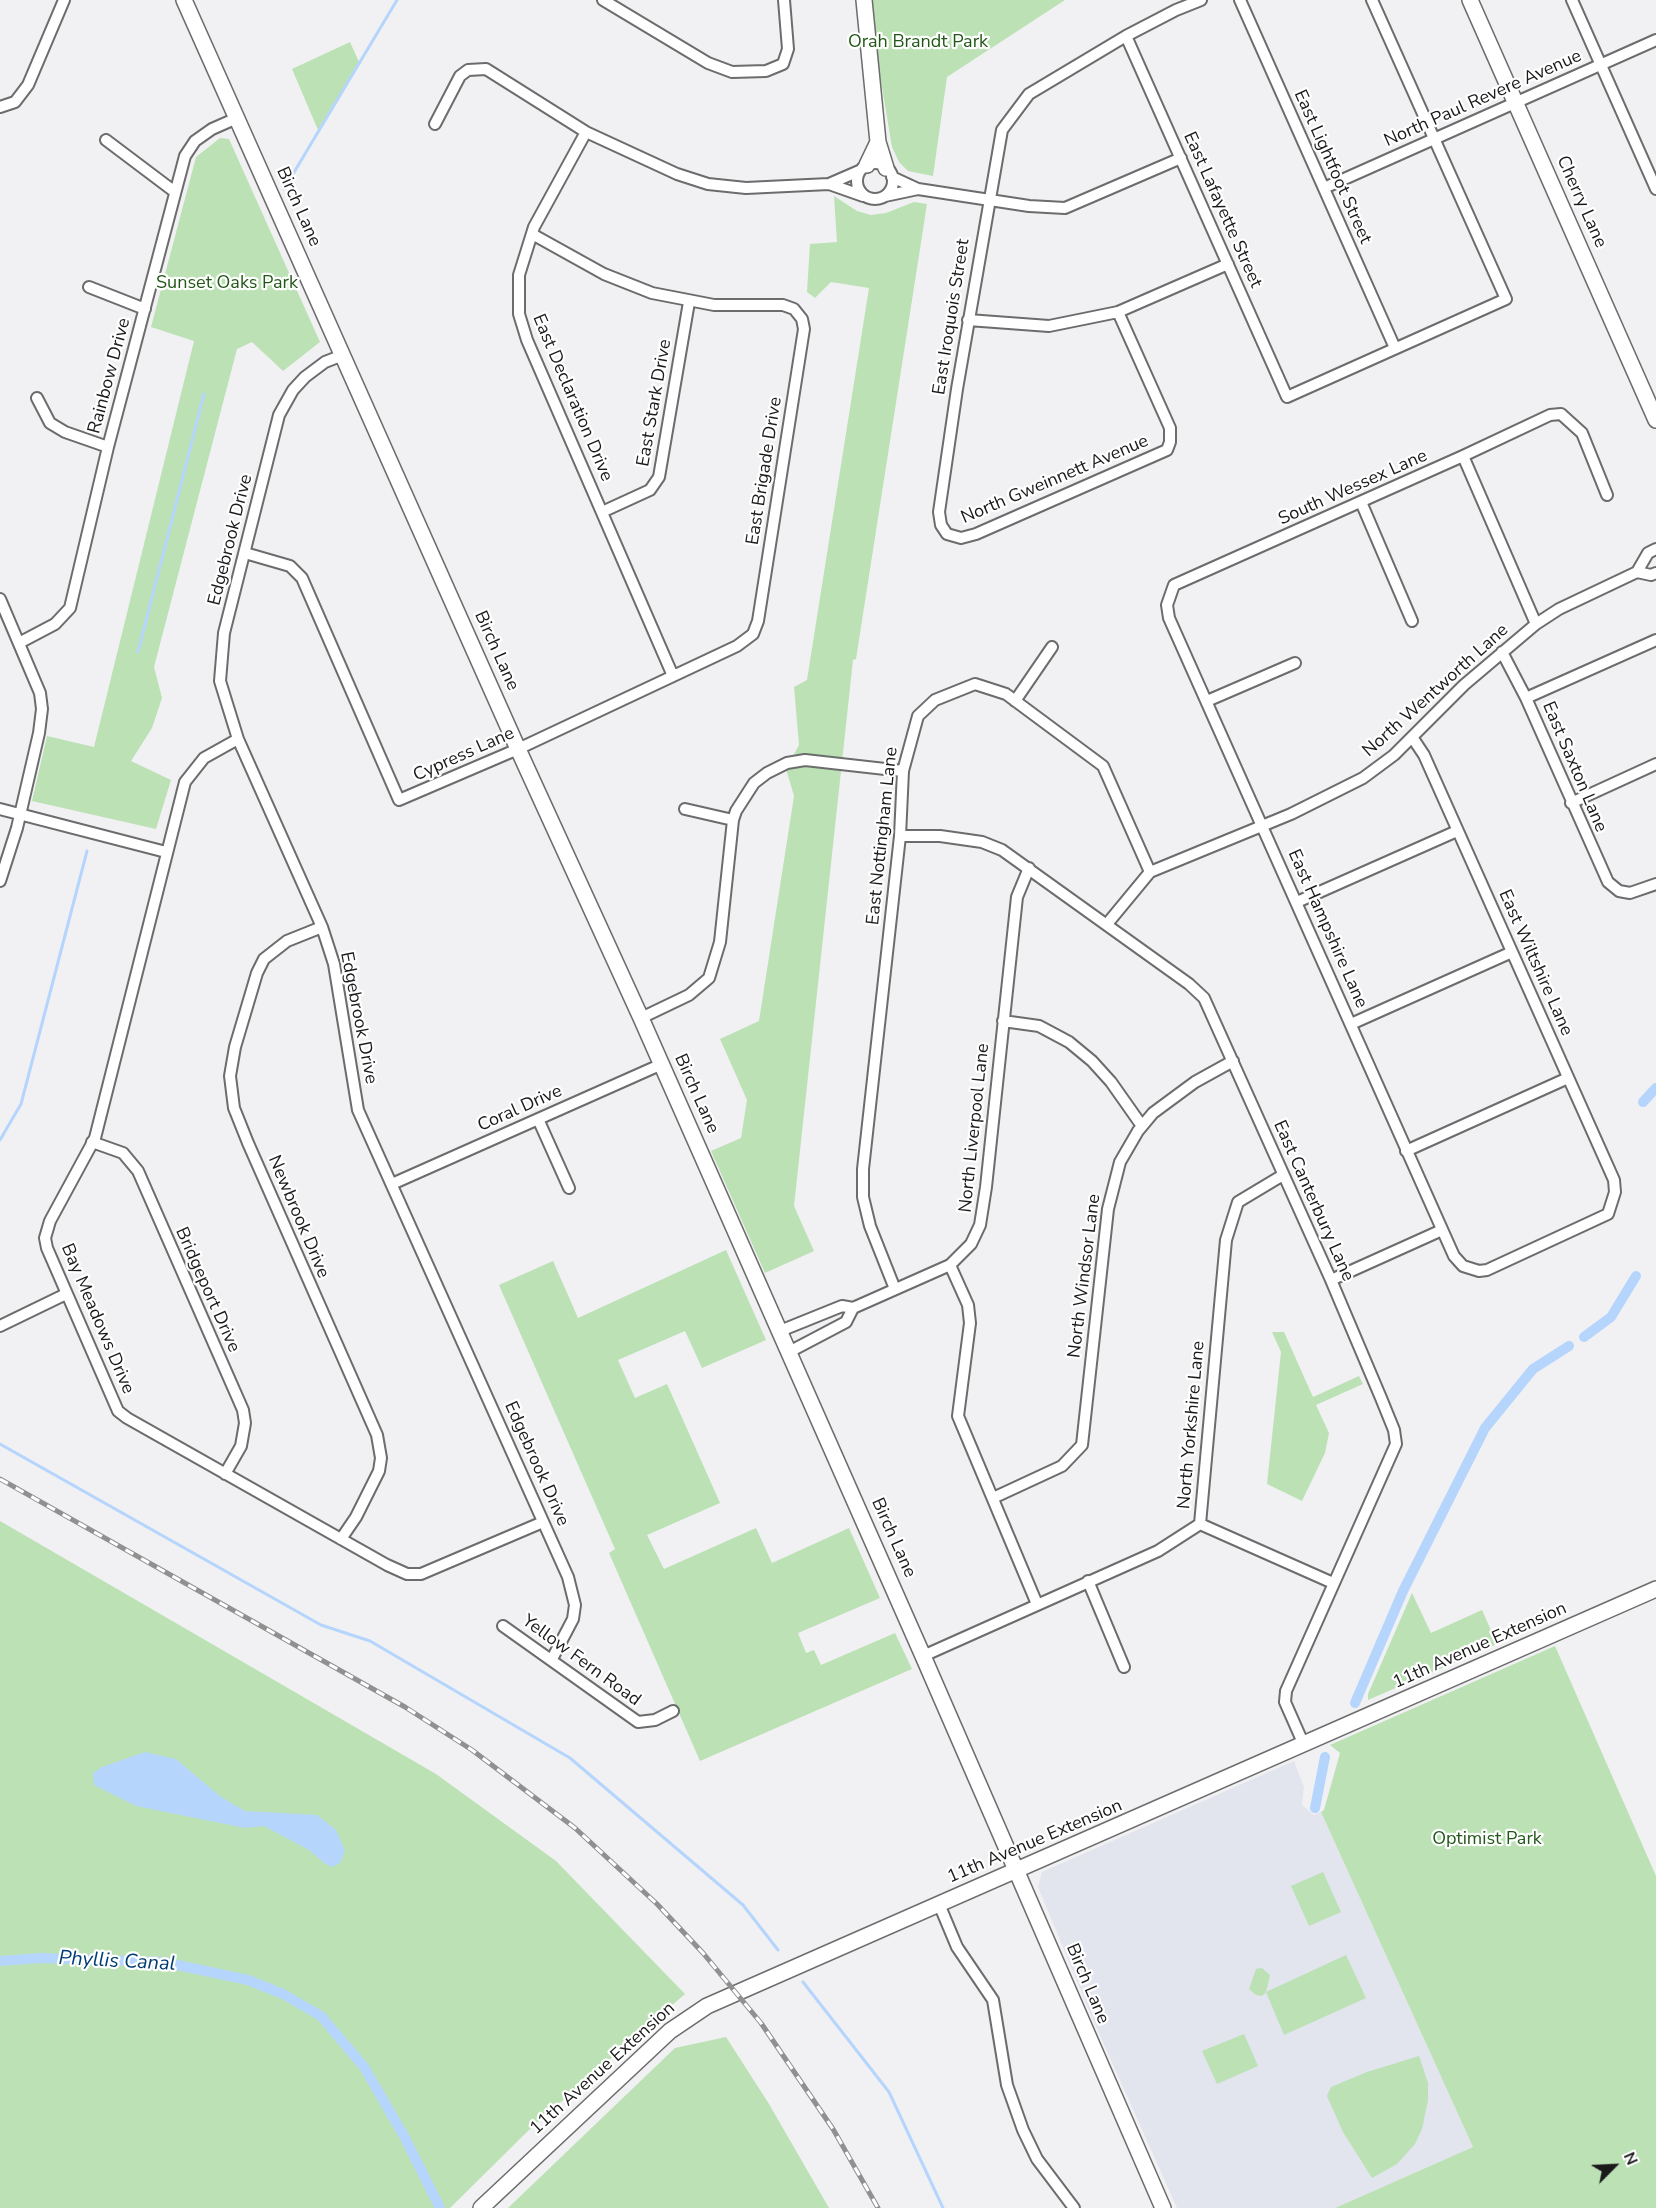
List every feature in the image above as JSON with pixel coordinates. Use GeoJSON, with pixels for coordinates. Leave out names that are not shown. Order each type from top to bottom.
{"type":"FeatureCollection","features":[{"type":"Feature","properties":{"kind":"street"},"geometry":{"type":"LineString","coordinates":[[0,107],[15,102],[28,85],[64,0]]}},
{"type":"Feature","properties":{"kind":"street","name":"Birch Lane"},"geometry":{"type":"LineString","coordinates":[[184,0],[518,749],[662,1064],[1018,1872],[1163,2208]]}},
{"type":"Feature","properties":{"kind":"street"},"geometry":{"type":"LineString","coordinates":[[603,0],[708,63],[732,72],[766,71],[783,64],[788,49],[784,0]]}},
{"type":"Feature","properties":{"kind":"street"},"geometry":{"type":"LineString","coordinates":[[864,0],[878,142],[892,188],[885,196]]}},
{"type":"Feature","properties":{"kind":"street","name":"East Iroquois Street"},"geometry":{"type":"LineString","coordinates":[[947,534],[941,525],[939,512],[968,320],[1002,130],[1029,94],[1126,36],[1176,10],[1202,0]]}},
{"type":"Feature","properties":{"kind":"street","name":"East Lightfoot Street"},"geometry":{"type":"LineString","coordinates":[[1240,0],[1395,348]]}},
{"type":"Feature","properties":{"kind":"street"},"geometry":{"type":"LineString","coordinates":[[1372,0],[1506,299],[1395,348]]}},
{"type":"Feature","properties":{"kind":"street","name":"Cherry Lane"},"geometry":{"type":"LineString","coordinates":[[1470,0],[1656,420]]}},
{"type":"Feature","properties":{"kind":"street"},"geometry":{"type":"LineString","coordinates":[[1572,0],[1656,189]]}},
{"type":"Feature","properties":{"kind":"street","name":"East Lafayette Street"},"geometry":{"type":"LineString","coordinates":[[1126,36],[1287,397],[1395,348]]}},
{"type":"Feature","properties":{"kind":"street","name":"North Paul Revere Avenue"},"geometry":{"type":"LineString","coordinates":[[1324,188],[1656,40]]}},
{"type":"Feature","properties":{"kind":"street"},"geometry":{"type":"LineString","coordinates":[[435,124],[460,76],[468,70],[477,68],[486,69],[586,132],[677,174],[708,184],[746,188],[829,184],[874,200],[918,189],[988,200],[1065,208],[1180,158]]}},
{"type":"Feature","properties":{"kind":"street","name":"Rainbow Drive"},"geometry":{"type":"LineString","coordinates":[[18,643],[55,624],[70,608],[108,447],[185,156],[195,141],[212,129],[237,118]]}},
{"type":"Feature","properties":{"kind":"street","name":"East Declaration Drive"},"geometry":{"type":"LineString","coordinates":[[586,132],[543,207],[532,234],[519,275],[519,314],[527,340],[673,676]]}},
{"type":"Feature","properties":{"kind":"street"},"geometry":{"type":"LineString","coordinates":[[106,140],[175,192]]}},
{"type":"Feature","properties":{"kind":"street"},"geometry":{"type":"LineString","coordinates":[[864,196],[856,182],[878,142]]}},
{"type":"Feature","properties":{"kind":"street"},"geometry":{"type":"LineString","coordinates":[[829,184],[877,163],[918,189]]}},
{"type":"Feature","properties":{"kind":"street"},"geometry":{"type":"LineString","coordinates":[[532,234],[630,286],[689,302]]}},
{"type":"Feature","properties":{"kind":"street"},"geometry":{"type":"LineString","coordinates":[[968,320],[1049,326],[1118,312],[1228,264]]}},
{"type":"Feature","properties":{"kind":"street"},"geometry":{"type":"LineString","coordinates":[[89,287],[145,309]]}},
{"type":"Feature","properties":{"kind":"street","name":"East Brigade Drive"},"geometry":{"type":"LineString","coordinates":[[689,302],[747,307],[783,305],[798,313],[804,328],[758,621],[753,634]]}},
{"type":"Feature","properties":{"kind":"street","name":"East Stark Drive"},"geometry":{"type":"LineString","coordinates":[[602,512],[650,490],[659,477],[689,302]]}},
{"type":"Feature","properties":{"kind":"street","name":"North Gweinnett Avenue"},"geometry":{"type":"LineString","coordinates":[[947,534],[961,538],[976,534],[1167,450],[1170,442],[1170,428],[1118,312]]}},
{"type":"Feature","properties":{"kind":"street","name":"Edgebrook Drive"},"geometry":{"type":"LineString","coordinates":[[342,355],[325,362],[305,376],[293,390],[279,415],[224,633],[220,681],[238,739],[322,927],[341,996],[358,1110],[568,1577],[575,1605],[567,1634],[552,1659]]}},
{"type":"Feature","properties":{"kind":"street"},"geometry":{"type":"LineString","coordinates":[[37,398],[50,423],[64,432],[108,447]]}},
{"type":"Feature","properties":{"kind":"street","name":"South Wessex Lane"},"geometry":{"type":"LineString","coordinates":[[1167,602],[1174,585],[1550,415],[1561,414],[1582,433],[1607,495]]}},
{"type":"Feature","properties":{"kind":"street"},"geometry":{"type":"LineString","coordinates":[[1463,456],[1536,624]]}},
{"type":"Feature","properties":{"kind":"street"},"geometry":{"type":"LineString","coordinates":[[1361,502],[1412,621]]}},
{"type":"Feature","properties":{"kind":"street","name":"North Wentworth Lane"},"geometry":{"type":"LineString","coordinates":[[1107,924],[1150,872],[1262,825],[1363,778],[1394,755],[1464,685],[1536,624],[1559,609],[1637,572],[1648,553],[1656,549]]}},
{"type":"Feature","properties":{"kind":"street","name":"Cypress Lane"},"geometry":{"type":"LineString","coordinates":[[245,553],[290,566],[302,578],[399,800],[518,749],[736,646],[753,634]]}},
{"type":"Feature","properties":{"kind":"street","name":"North Wentworth Lane"},"geometry":{"type":"LineString","coordinates":[[1637,572],[1651,575],[1656,573]]}},
{"type":"Feature","properties":{"kind":"street"},"geometry":{"type":"LineString","coordinates":[[0,599],[40,693],[42,709],[39,733],[20,815],[0,881]]}},
{"type":"Feature","properties":{"kind":"street","name":"East Hampshire Lane"},"geometry":{"type":"LineString","coordinates":[[1167,602],[1169,618],[1406,1151],[1454,1256],[1463,1266]]}},
{"type":"Feature","properties":{"kind":"street"},"geometry":{"type":"LineString","coordinates":[[1526,698],[1656,640]]}},
{"type":"Feature","properties":{"kind":"street"},"geometry":{"type":"LineString","coordinates":[[1016,701],[1052,647]]}},
{"type":"Feature","properties":{"kind":"street","name":"East Saxton Lane"},"geometry":{"type":"LineString","coordinates":[[1502,652],[1526,698],[1604,874],[1619,891],[1630,893],[1656,884]]}},
{"type":"Feature","properties":{"kind":"street"},"geometry":{"type":"LineString","coordinates":[[1207,701],[1295,663]]}},
{"type":"Feature","properties":{"kind":"street","name":"East Nottingham Lane"},"geometry":{"type":"LineString","coordinates":[[895,1289],[870,1226],[863,1197],[863,1169],[900,836],[903,771],[915,723],[935,700],[975,684],[1006,694],[1103,766],[1150,872]]}},
{"type":"Feature","properties":{"kind":"street","name":"East Wiltshire Lane"},"geometry":{"type":"LineString","coordinates":[[1412,737],[1424,755],[1614,1180],[1613,1206],[1608,1214],[1487,1270],[1479,1271],[1463,1266]]}},
{"type":"Feature","properties":{"kind":"street","name":"Bay Meadows Drive"},"geometry":{"type":"LineString","coordinates":[[238,739],[204,758],[192,770],[185,782],[92,1142],[62,1196],[45,1238],[66,1294],[118,1410],[225,1474],[387,1565],[407,1574],[421,1574],[459,1560],[543,1522]]}},
{"type":"Feature","properties":{"kind":"street"},"geometry":{"type":"LineString","coordinates":[[641,1018],[689,995],[709,978],[720,942],[733,820],[736,811],[754,783],[767,773],[787,763],[805,760],[903,771]]}},
{"type":"Feature","properties":{"kind":"street"},"geometry":{"type":"LineString","coordinates":[[1571,803],[1656,764]]}},
{"type":"Feature","properties":{"kind":"street"},"geometry":{"type":"LineString","coordinates":[[0,809],[166,852]]}},
{"type":"Feature","properties":{"kind":"street"},"geometry":{"type":"LineString","coordinates":[[685,809],[733,820]]}},
{"type":"Feature","properties":{"kind":"street"},"geometry":{"type":"LineString","coordinates":[[1297,902],[1458,831]]}},
{"type":"Feature","properties":{"kind":"street","name":"East Canterbury Lane"},"geometry":{"type":"LineString","coordinates":[[900,836],[940,836],[982,842],[1002,850],[1107,924],[1204,998],[1331,1280],[1394,1430],[1396,1444],[1286,1691],[1285,1702],[1304,1745]]}},
{"type":"Feature","properties":{"kind":"street","name":"North Liverpool Lane"},"geometry":{"type":"LineString","coordinates":[[780,1331],[842,1306],[853,1308],[951,1265],[971,1244],[980,1225],[1017,897],[1029,868]]}},
{"type":"Feature","properties":{"kind":"street","name":"Newbrook Drive"},"geometry":{"type":"LineString","coordinates":[[322,927],[287,941],[264,959],[244,1015],[230,1076],[234,1108],[248,1143],[377,1435],[381,1458],[379,1471],[356,1517],[341,1539]]}},
{"type":"Feature","properties":{"kind":"street"},"geometry":{"type":"LineString","coordinates":[[1351,1024],[1512,952]]}},
{"type":"Feature","properties":{"kind":"street"},"geometry":{"type":"LineString","coordinates":[[1004,1021],[1039,1026],[1069,1042],[1092,1060],[1111,1082],[1142,1126]]}},
{"type":"Feature","properties":{"kind":"street","name":"North Windsor Lane"},"geometry":{"type":"LineString","coordinates":[[993,1498],[1062,1466],[1082,1445],[1108,1209],[1120,1161],[1142,1126],[1172,1098],[1233,1061]]}},
{"type":"Feature","properties":{"kind":"street","name":"Coral Drive"},"geometry":{"type":"LineString","coordinates":[[392,1184],[662,1064]]}},
{"type":"Feature","properties":{"kind":"street"},"geometry":{"type":"LineString","coordinates":[[1406,1151],[1568,1078]]}},
{"type":"Feature","properties":{"kind":"street"},"geometry":{"type":"LineString","coordinates":[[538,1119],[569,1188]]}},
{"type":"Feature","properties":{"kind":"street","name":"Bridgeport Drive"},"geometry":{"type":"LineString","coordinates":[[92,1142],[123,1153],[138,1171],[243,1410],[245,1423],[242,1446],[225,1474]]}},
{"type":"Feature","properties":{"kind":"street","name":"North Yorkshire Lane"},"geometry":{"type":"LineString","coordinates":[[923,1656],[1158,1551],[1200,1524],[1226,1240],[1238,1202],[1283,1175]]}},
{"type":"Feature","properties":{"kind":"street"},"geometry":{"type":"LineString","coordinates":[[1331,1280],[1442,1230]]}},
{"type":"Feature","properties":{"kind":"street"},"geometry":{"type":"LineString","coordinates":[[951,1265],[968,1305],[970,1323],[958,1416],[1037,1604]]}},
{"type":"Feature","properties":{"kind":"street"},"geometry":{"type":"LineString","coordinates":[[0,1326],[66,1294]]}},
{"type":"Feature","properties":{"kind":"street","name":"North Liverpool Lane"},"geometry":{"type":"LineString","coordinates":[[789,1352],[846,1322],[853,1308]]}},
{"type":"Feature","properties":{"kind":"street"},"geometry":{"type":"LineString","coordinates":[[1200,1524],[1333,1583]]}},
{"type":"Feature","properties":{"kind":"street"},"geometry":{"type":"LineString","coordinates":[[1088,1581],[1124,1667]]}},
{"type":"Feature","properties":{"kind":"street","name":"11th Avenue Extension"},"geometry":{"type":"LineString","coordinates":[[481,2208],[670,2031],[689,2017],[736,1992],[1018,1872],[1656,1589]]}},
{"type":"Feature","properties":{"kind":"street","name":"Yellow Fern Road"},"geometry":{"type":"LineString","coordinates":[[503,1626],[638,1722],[655,1720],[673,1711]]}},
{"type":"Feature","properties":{"kind":"street"},"geometry":{"type":"LineString","coordinates":[[939,1904],[957,1947],[993,2000],[1007,2085],[1023,2130],[1036,2159],[1074,2208]]}},
{"type":"Feature","properties":{"kind":"shaded area"},"geometry":{"type":"Polygon","coordinates":[[[1294,1761],[1304,1787],[1302,1805],[1314,1815],[1321,1812],[1473,2147],[1335,2208],[1177,2208],[1094,2022],[1038,1887],[1042,1872],[1294,1761]]]}},
{"type":"Feature","properties":{"kind":"green space","name":"Orah Brandt Park"},"geometry":{"type":"Polygon","coordinates":[[[871,0],[1065,0],[947,77],[933,176],[908,171],[899,162],[892,147],[874,40],[871,0]]]}},
{"type":"Feature","properties":{"kind":"green space"},"geometry":{"type":"Polygon","coordinates":[[[350,42],[359,62],[318,130],[292,69],[350,42]]]}},
{"type":"Feature","properties":{"kind":"green space","name":"Sunset Oaks Park"},"geometry":{"type":"Polygon","coordinates":[[[220,138],[229,139],[320,342],[283,371],[252,342],[237,349],[154,667],[162,698],[152,728],[131,761],[171,780],[156,829],[32,801],[47,736],[94,747],[194,341],[151,327],[196,157],[220,138]]]}},
{"type":"Feature","properties":{"kind":"green space"},"geometry":{"type":"Polygon","coordinates":[[[834,196],[857,211],[871,215],[886,213],[914,202],[927,204],[856,659],[853,660],[794,1206],[814,1251],[765,1273],[711,1151],[741,1138],[747,1100],[720,1039],[759,1021],[794,796],[786,769],[799,745],[794,687],[807,680],[869,288],[831,282],[815,298],[807,292],[810,244],[837,242],[834,196]]]}},
{"type":"Feature","properties":{"kind":"green space"},"geometry":{"type":"Polygon","coordinates":[[[726,1250],[766,1340],[702,1368],[685,1331],[618,1360],[635,1398],[667,1384],[720,1503],[647,1535],[664,1569],[756,1528],[772,1563],[849,1528],[880,1598],[798,1633],[806,1653],[814,1650],[821,1665],[895,1633],[912,1669],[700,1761],[609,1553],[615,1549],[499,1285],[553,1261],[578,1318],[726,1250]]]}},
{"type":"Feature","properties":{"kind":"green space"},"geometry":{"type":"Polygon","coordinates":[[[1272,1332],[1284,1332],[1313,1397],[1359,1376],[1363,1384],[1316,1405],[1329,1433],[1325,1453],[1302,1501],[1267,1484],[1281,1352],[1272,1332]]]}},
{"type":"Feature","properties":{"kind":"green space"},"geometry":{"type":"Polygon","coordinates":[[[0,1521],[436,1774],[556,1861],[685,1994],[531,2128],[450,2208],[0,2208],[0,1521]]]}},
{"type":"Feature","properties":{"kind":"green space"},"geometry":{"type":"Polygon","coordinates":[[[1412,1593],[1431,1633],[1482,1610],[1497,1644],[1368,1700],[1368,1694],[1412,1593]]]}},
{"type":"Feature","properties":{"kind":"green space","name":"Optimist Park"},"geometry":{"type":"Polygon","coordinates":[[[1555,1646],[1656,1876],[1656,2208],[1335,2208],[1473,2147],[1321,1812],[1324,1810],[1340,1753],[1330,1745],[1555,1646]]]}},
{"type":"Feature","properties":{"kind":"green space"},"geometry":{"type":"Polygon","coordinates":[[[1323,1872],[1341,1912],[1309,1926],[1291,1886],[1323,1872]]]}},
{"type":"Feature","properties":{"kind":"green space"},"geometry":{"type":"Polygon","coordinates":[[[1346,1955],[1366,1998],[1284,2035],[1266,1992],[1346,1955]]]}},
{"type":"Feature","properties":{"kind":"green space"},"geometry":{"type":"Polygon","coordinates":[[[1262,1968],[1270,1975],[1266,1992],[1262,1996],[1256,1995],[1249,1989],[1256,1969],[1262,1968]]]}},
{"type":"Feature","properties":{"kind":"green space"},"geometry":{"type":"Polygon","coordinates":[[[1244,2034],[1258,2066],[1217,2084],[1202,2051],[1244,2034]]]}},
{"type":"Feature","properties":{"kind":"green space"},"geometry":{"type":"Polygon","coordinates":[[[726,2037],[769,2104],[829,2208],[508,2208],[675,2048],[726,2037]]]}},
{"type":"Feature","properties":{"kind":"green space"},"geometry":{"type":"Polygon","coordinates":[[[1419,2056],[1428,2083],[1428,2100],[1422,2129],[1415,2144],[1397,2164],[1372,2178],[1343,2132],[1327,2096],[1331,2087],[1367,2072],[1419,2056]]]}},
{"type":"Feature","properties":{"kind":"water"},"geometry":{"type":"Polygon","coordinates":[[[145,1752],[176,1759],[221,1797],[245,1811],[317,1815],[336,1830],[345,1851],[340,1863],[332,1867],[309,1850],[264,1826],[245,1828],[136,1806],[94,1785],[93,1773],[102,1767],[145,1752]]]}},
{"type":"Feature","properties":{"kind":"waterway"},"geometry":{"type":"LineString","coordinates":[[284,189],[397,0]]}},
{"type":"Feature","properties":{"kind":"waterway"},"geometry":{"type":"LineString","coordinates":[[138,652],[204,394]]}},
{"type":"Feature","properties":{"kind":"waterway"},"geometry":{"type":"LineString","coordinates":[[0,1140],[21,1104],[87,851]]}},
{"type":"Feature","properties":{"kind":"waterway"},"geometry":{"type":"LineString","coordinates":[[1643,1102],[1656,1088]]}},
{"type":"Feature","properties":{"kind":"waterway"},"geometry":{"type":"LineString","coordinates":[[1584,1337],[1611,1317],[1636,1276]]}},
{"type":"Feature","properties":{"kind":"waterway"},"geometry":{"type":"LineString","coordinates":[[1355,1703],[1403,1591],[1485,1428],[1533,1369],[1569,1346]]}},
{"type":"Feature","properties":{"kind":"waterway"},"geometry":{"type":"LineString","coordinates":[[0,1444],[321,1625],[370,1641],[570,1758],[743,1905],[778,1950]]}},
{"type":"Feature","properties":{"kind":"waterway"},"geometry":{"type":"LineString","coordinates":[[1315,1808],[1325,1757]]}},
{"type":"Feature","properties":{"kind":"waterway","name":"Phyllis Canal"},"geometry":{"type":"LineString","coordinates":[[0,1961],[41,1958],[163,1962],[248,1980],[283,1994],[321,2016],[364,2067],[404,2136],[440,2208]]}},
{"type":"Feature","properties":{"kind":"waterway"},"geometry":{"type":"LineString","coordinates":[[803,1982],[889,2092],[943,2208]]}},
{"type":"Feature","properties":{"kind":"railway"},"geometry":{"type":"LineString","coordinates":[[0,1479],[405,1707],[472,1750],[575,1828],[657,1904],[703,1953],[761,2023],[833,2129],[878,2208]]}}]}
